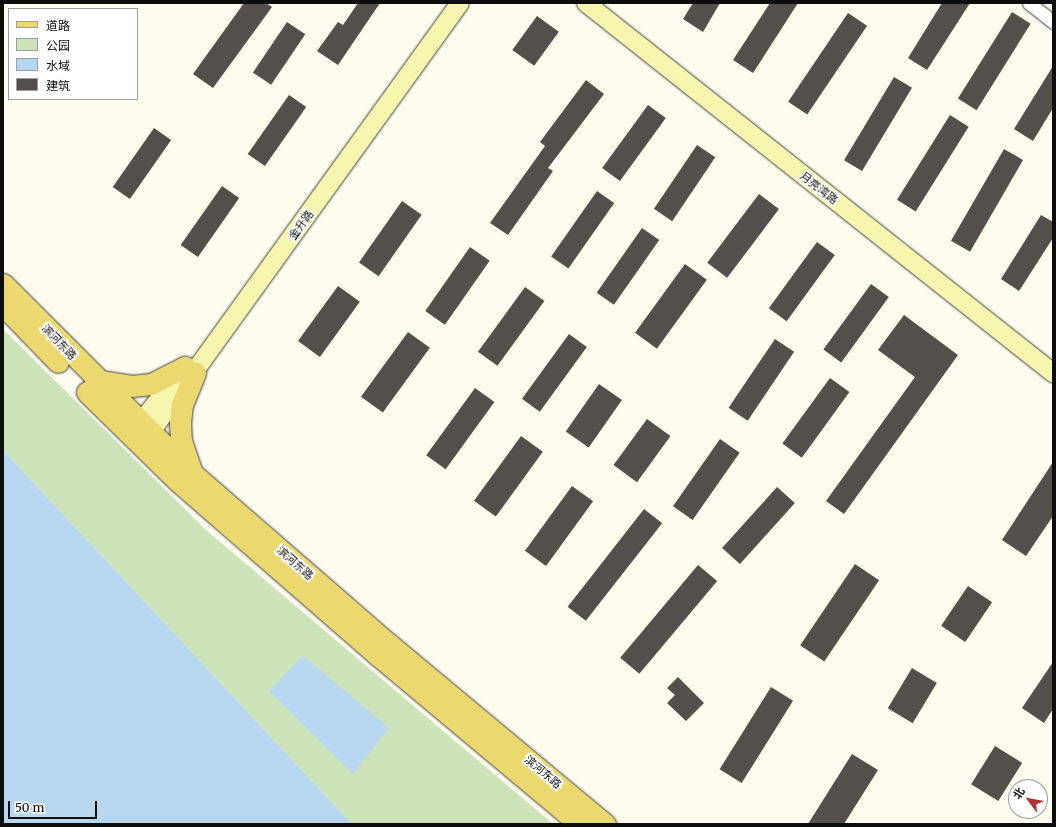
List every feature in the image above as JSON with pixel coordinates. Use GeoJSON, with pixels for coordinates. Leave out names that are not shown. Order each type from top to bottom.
{"type":"FeatureCollection","features":[{"type":"Feature","properties":{"kind":"main road","name":"金升路"},"geometry":{"type":"LineString","coordinates":[[190,370],[446,3]]}},
{"type":"Feature","properties":{"kind":"main road","name":"金升路"},"geometry":{"type":"LineString","coordinates":[[141,435],[460,3]]}},
{"type":"Feature","properties":{"kind":"main road","name":"月亮湾路"},"geometry":{"type":"LineString","coordinates":[[586,3],[1053,373]]}},
{"type":"Feature","properties":{"kind":"main road","name":"滨河东路"},"geometry":{"type":"LineString","coordinates":[[3,284],[95,380],[141,435],[193,474],[390,645],[605,824]]}},
{"type":"Feature","properties":{"kind":"main road","name":"滨河东路"},"geometry":{"type":"LineString","coordinates":[[3,305],[380,657],[580,824]]}},
{"type":"Feature","properties":{"kind":"main road"},"geometry":{"type":"LineString","coordinates":[[95,380],[132,386],[151,384],[190,370]]}},
{"type":"Feature","properties":{"kind":"main road"},"geometry":{"type":"LineString","coordinates":[[190,370],[180,423],[185,458],[193,474]]}},
{"type":"Feature","properties":{"kind":"street"},"geometry":{"type":"LineString","coordinates":[[1029,3],[1053,22]]}},
{"type":"Feature","properties":{"kind":"green space"},"geometry":{"type":"Polygon","coordinates":[[[3,329],[206,530],[553,824],[352,824],[3,450],[3,329]]]}},
{"type":"Feature","properties":{"kind":"water"},"geometry":{"type":"Polygon","coordinates":[[[3,450],[352,824],[3,824],[3,450]]]}},
{"type":"Feature","properties":{"kind":"water"},"geometry":{"type":"Polygon","coordinates":[[[303,656],[389,728],[353,774],[269,691],[303,656]]]}},
{"type":"Feature","properties":{"kind":"building"},"geometry":{"type":"Polygon","coordinates":[[[244,3],[266,3],[272,7],[213,88],[193,74],[244,3]]]}},
{"type":"Feature","properties":{"kind":"building"},"geometry":{"type":"Polygon","coordinates":[[[358,3],[380,3],[338,65],[317,51],[338,22],[343,25],[358,3]]]}},
{"type":"Feature","properties":{"kind":"building"},"geometry":{"type":"Polygon","coordinates":[[[693,3],[720,3],[703,32],[683,19],[693,3]]]}},
{"type":"Feature","properties":{"kind":"building"},"geometry":{"type":"Polygon","coordinates":[[[770,3],[798,3],[753,73],[733,60],[770,3]]]}},
{"type":"Feature","properties":{"kind":"building"},"geometry":{"type":"Polygon","coordinates":[[[942,3],[970,3],[927,70],[908,58],[942,3]]]}},
{"type":"Feature","properties":{"kind":"building"},"geometry":{"type":"Polygon","coordinates":[[[1012,12],[1031,24],[977,110],[958,99],[1012,12]]]}},
{"type":"Feature","properties":{"kind":"building"},"geometry":{"type":"Polygon","coordinates":[[[848,13],[867,26],[807,115],[788,102],[848,13]]]}},
{"type":"Feature","properties":{"kind":"building"},"geometry":{"type":"Polygon","coordinates":[[[537,16],[559,32],[534,66],[512,50],[537,16]]]}},
{"type":"Feature","properties":{"kind":"building"},"geometry":{"type":"Polygon","coordinates":[[[287,22],[305,34],[271,85],[253,73],[287,22]]]}},
{"type":"Feature","properties":{"kind":"building"},"geometry":{"type":"Polygon","coordinates":[[[1053,66],[1053,108],[1033,141],[1014,129],[1053,66]]]}},
{"type":"Feature","properties":{"kind":"building"},"geometry":{"type":"Polygon","coordinates":[[[894,77],[912,88],[862,171],[844,160],[894,77]]]}},
{"type":"Feature","properties":{"kind":"building"},"geometry":{"type":"Polygon","coordinates":[[[586,80],[604,94],[548,168],[553,171],[508,235],[490,223],[545,146],[540,142],[586,80]]]}},
{"type":"Feature","properties":{"kind":"building"},"geometry":{"type":"Polygon","coordinates":[[[289,95],[306,107],[265,166],[248,154],[289,95]]]}},
{"type":"Feature","properties":{"kind":"building"},"geometry":{"type":"Polygon","coordinates":[[[648,105],[666,118],[620,181],[602,168],[648,105]]]}},
{"type":"Feature","properties":{"kind":"building"},"geometry":{"type":"Polygon","coordinates":[[[950,115],[969,127],[916,211],[897,200],[950,115]]]}},
{"type":"Feature","properties":{"kind":"building"},"geometry":{"type":"Polygon","coordinates":[[[154,128],[171,140],[130,199],[113,187],[154,128]]]}},
{"type":"Feature","properties":{"kind":"building"},"geometry":{"type":"Polygon","coordinates":[[[697,145],[715,157],[672,221],[654,209],[697,145]]]}},
{"type":"Feature","properties":{"kind":"building"},"geometry":{"type":"Polygon","coordinates":[[[1004,149],[1023,160],[970,252],[951,241],[1004,149]]]}},
{"type":"Feature","properties":{"kind":"building"},"geometry":{"type":"Polygon","coordinates":[[[222,186],[239,198],[198,257],[181,245],[222,186]]]}},
{"type":"Feature","properties":{"kind":"building"},"geometry":{"type":"Polygon","coordinates":[[[597,191],[614,203],[568,269],[551,257],[597,191]]]}},
{"type":"Feature","properties":{"kind":"building"},"geometry":{"type":"Polygon","coordinates":[[[759,194],[779,209],[727,278],[707,263],[759,194]]]}},
{"type":"Feature","properties":{"kind":"building"},"geometry":{"type":"Polygon","coordinates":[[[402,201],[422,215],[379,276],[359,262],[402,201]]]}},
{"type":"Feature","properties":{"kind":"building"},"geometry":{"type":"Polygon","coordinates":[[[1041,215],[1053,222],[1053,238],[1019,291],[1001,279],[1041,215]]]}},
{"type":"Feature","properties":{"kind":"building"},"geometry":{"type":"Polygon","coordinates":[[[642,228],[659,240],[614,305],[597,293],[642,228]]]}},
{"type":"Feature","properties":{"kind":"building"},"geometry":{"type":"Polygon","coordinates":[[[817,242],[835,255],[787,321],[769,308],[817,242]]]}},
{"type":"Feature","properties":{"kind":"building"},"geometry":{"type":"Polygon","coordinates":[[[470,247],[490,261],[445,325],[425,311],[470,247]]]}},
{"type":"Feature","properties":{"kind":"building"},"geometry":{"type":"Polygon","coordinates":[[[685,264],[707,280],[657,349],[635,333],[685,264]]]}},
{"type":"Feature","properties":{"kind":"building"},"geometry":{"type":"Polygon","coordinates":[[[871,284],[889,297],[841,362],[823,350],[871,284]]]}},
{"type":"Feature","properties":{"kind":"building"},"geometry":{"type":"Polygon","coordinates":[[[338,286],[360,302],[320,357],[298,341],[338,286]]]}},
{"type":"Feature","properties":{"kind":"building"},"geometry":{"type":"Polygon","coordinates":[[[525,287],[544,301],[497,366],[478,352],[525,287]]]}},
{"type":"Feature","properties":{"kind":"building"},"geometry":{"type":"Polygon","coordinates":[[[904,315],[958,355],[844,514],[826,501],[915,377],[878,350],[904,315]]]}},
{"type":"Feature","properties":{"kind":"building"},"geometry":{"type":"Polygon","coordinates":[[[408,332],[430,348],[383,413],[361,397],[408,332]]]}},
{"type":"Feature","properties":{"kind":"building"},"geometry":{"type":"Polygon","coordinates":[[[569,334],[587,347],[540,412],[522,399],[569,334]]]}},
{"type":"Feature","properties":{"kind":"building"},"geometry":{"type":"Polygon","coordinates":[[[775,339],[794,352],[748,421],[729,408],[775,339]]]}},
{"type":"Feature","properties":{"kind":"building"},"geometry":{"type":"Polygon","coordinates":[[[830,378],[849,392],[802,458],[782,444],[830,378]]]}},
{"type":"Feature","properties":{"kind":"building"},"geometry":{"type":"Polygon","coordinates":[[[599,384],[622,400],[589,448],[566,432],[599,384]]]}},
{"type":"Feature","properties":{"kind":"building"},"geometry":{"type":"Polygon","coordinates":[[[475,388],[494,402],[446,469],[426,455],[475,388]]]}},
{"type":"Feature","properties":{"kind":"building"},"geometry":{"type":"Polygon","coordinates":[[[647,419],[670,436],[637,482],[613,465],[647,419]]]}},
{"type":"Feature","properties":{"kind":"building"},"geometry":{"type":"Polygon","coordinates":[[[521,436],[543,452],[496,517],[474,501],[521,436]]]}},
{"type":"Feature","properties":{"kind":"building"},"geometry":{"type":"Polygon","coordinates":[[[720,439],[740,453],[693,520],[673,506],[720,439]]]}},
{"type":"Feature","properties":{"kind":"building"},"geometry":{"type":"Polygon","coordinates":[[[1053,462],[1053,516],[1026,556],[1002,540],[1053,462]]]}},
{"type":"Feature","properties":{"kind":"building"},"geometry":{"type":"Polygon","coordinates":[[[572,486],[593,501],[546,566],[525,551],[572,486]]]}},
{"type":"Feature","properties":{"kind":"building"},"geometry":{"type":"Polygon","coordinates":[[[777,487],[795,503],[740,564],[722,548],[777,487]]]}},
{"type":"Feature","properties":{"kind":"building"},"geometry":{"type":"Polygon","coordinates":[[[644,509],[662,523],[586,621],[568,607],[644,509]]]}},
{"type":"Feature","properties":{"kind":"building"},"geometry":{"type":"Polygon","coordinates":[[[855,564],[879,580],[824,661],[800,645],[855,564]]]}},
{"type":"Feature","properties":{"kind":"building"},"geometry":{"type":"Polygon","coordinates":[[[698,565],[717,581],[639,674],[620,658],[698,565]]]}},
{"type":"Feature","properties":{"kind":"building"},"geometry":{"type":"Polygon","coordinates":[[[968,586],[992,602],[965,642],[941,626],[968,586]]]}},
{"type":"Feature","properties":{"kind":"building"},"geometry":{"type":"Polygon","coordinates":[[[1053,662],[1053,709],[1044,723],[1022,708],[1053,662]]]}},
{"type":"Feature","properties":{"kind":"building"},"geometry":{"type":"Polygon","coordinates":[[[912,668],[937,683],[913,723],[888,708],[912,668]]]}},
{"type":"Feature","properties":{"kind":"building"},"geometry":{"type":"Polygon","coordinates":[[[678,677],[704,703],[686,721],[667,703],[675,695],[667,688],[678,677]]]}},
{"type":"Feature","properties":{"kind":"building"},"geometry":{"type":"Polygon","coordinates":[[[771,687],[793,701],[742,783],[720,769],[771,687]]]}},
{"type":"Feature","properties":{"kind":"building"},"geometry":{"type":"Polygon","coordinates":[[[995,746],[1022,763],[1012,779],[1008,779],[1008,786],[998,801],[971,784],[995,746]]]}},
{"type":"Feature","properties":{"kind":"building"},"geometry":{"type":"Polygon","coordinates":[[[852,754],[878,770],[844,824],[808,824],[852,754]]]}}]}
